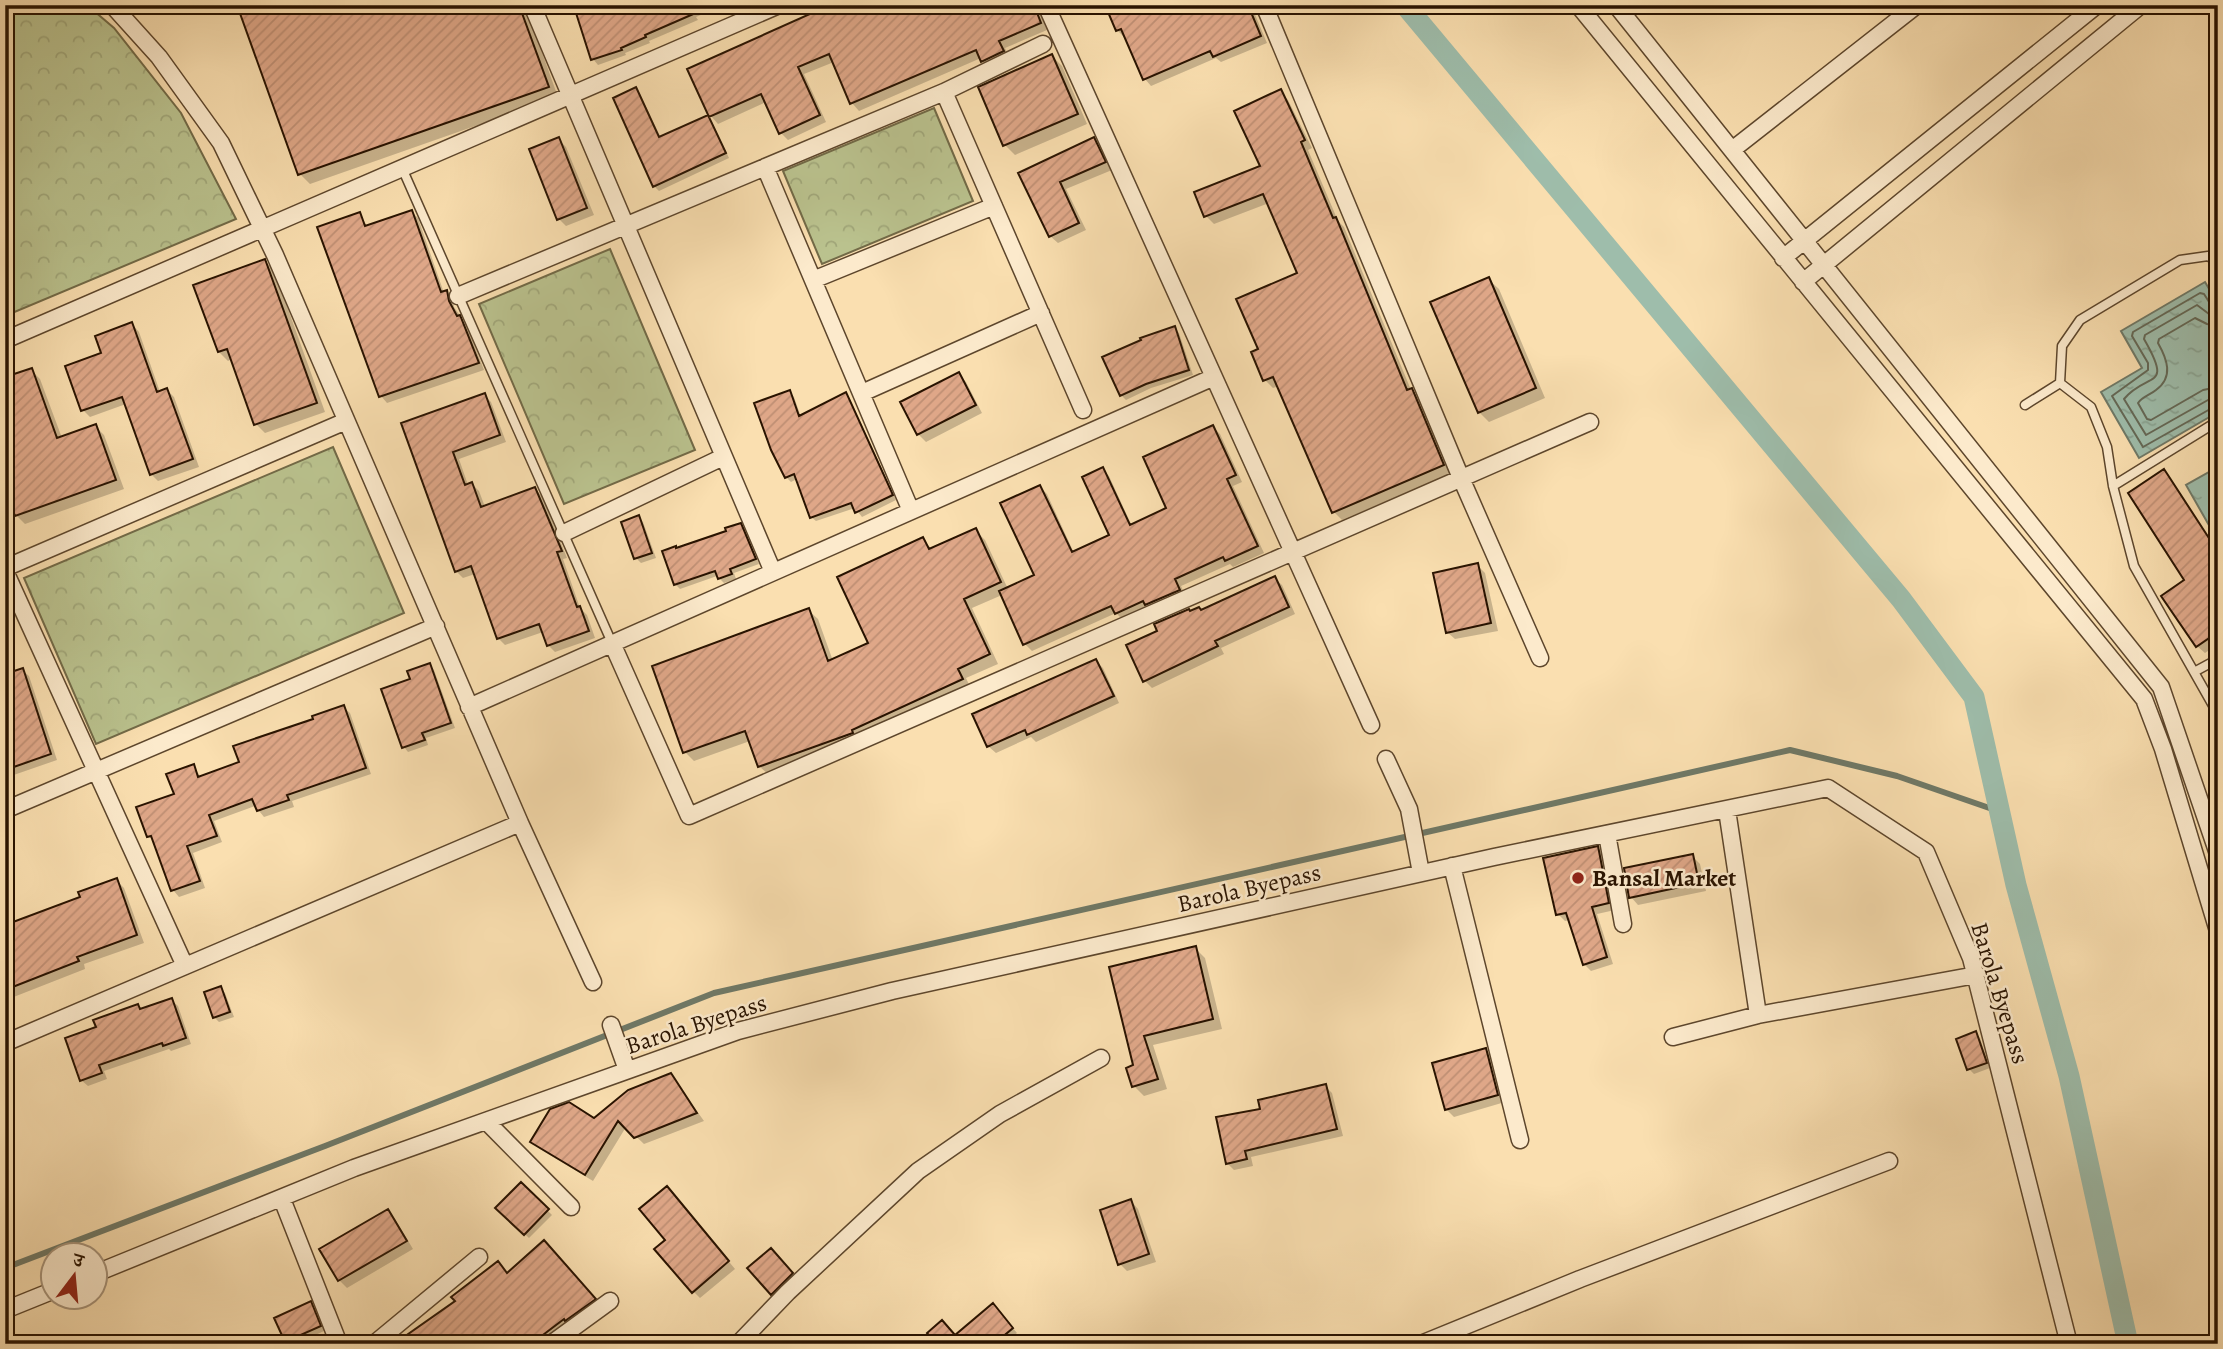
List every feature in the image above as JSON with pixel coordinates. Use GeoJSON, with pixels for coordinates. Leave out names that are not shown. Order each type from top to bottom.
{"type":"FeatureCollection","features":[{"type":"Feature","properties":{"kind":"street"},"geometry":{"type":"LineString","coordinates":[[113,5],[159,57],[220,144],[262,228],[520,823],[593,982]]}},
{"type":"Feature","properties":{"kind":"street"},"geometry":{"type":"LineString","coordinates":[[532,5],[773,572]]}},
{"type":"Feature","properties":{"kind":"street"},"geometry":{"type":"LineString","coordinates":[[5,340],[779,5]]}},
{"type":"Feature","properties":{"kind":"street"},"geometry":{"type":"LineString","coordinates":[[1046,5],[1371,725]]}},
{"type":"Feature","properties":{"kind":"street"},"geometry":{"type":"LineString","coordinates":[[1264,5],[1461,478],[1540,658]]}},
{"type":"Feature","properties":{"kind":"street"},"geometry":{"type":"LineString","coordinates":[[1578,5],[2144,699],[2163,749],[2218,931]]}},
{"type":"Feature","properties":{"kind":"street"},"geometry":{"type":"LineString","coordinates":[[1616,5],[2161,687],[2217,849]]}},
{"type":"Feature","properties":{"kind":"street"},"geometry":{"type":"LineString","coordinates":[[1732,150],[1917,5]]}},
{"type":"Feature","properties":{"kind":"street"},"geometry":{"type":"LineString","coordinates":[[1783,258],[2097,5]]}},
{"type":"Feature","properties":{"kind":"street"},"geometry":{"type":"LineString","coordinates":[[1803,282],[2141,5]]}},
{"type":"Feature","properties":{"kind":"street"},"geometry":{"type":"LineString","coordinates":[[458,296],[944,92],[1043,44]]}},
{"type":"Feature","properties":{"kind":"street"},"geometry":{"type":"LineString","coordinates":[[944,92],[1083,410]]}},
{"type":"Feature","properties":{"kind":"street"},"geometry":{"type":"LineString","coordinates":[[765,167],[911,511]]}},
{"type":"Feature","properties":{"kind":"street"},"geometry":{"type":"LineString","coordinates":[[813,280],[994,206]]}},
{"type":"Feature","properties":{"kind":"street"},"geometry":{"type":"LineString","coordinates":[[862,393],[1041,313]]}},
{"type":"Feature","properties":{"kind":"street"},"geometry":{"type":"LineString","coordinates":[[470,707],[1214,377]]}},
{"type":"Feature","properties":{"kind":"street"},"geometry":{"type":"LineString","coordinates":[[185,966],[5,570],[346,421]]}},
{"type":"Feature","properties":{"kind":"street"},"geometry":{"type":"LineString","coordinates":[[612,643],[689,816],[1590,422]]}},
{"type":"Feature","properties":{"kind":"street"},"geometry":{"type":"LineString","coordinates":[[564,533],[723,457]]}},
{"type":"Feature","properties":{"kind":"street"},"geometry":{"type":"LineString","coordinates":[[5,810],[436,626]]}},
{"type":"Feature","properties":{"kind":"street"},"geometry":{"type":"LineString","coordinates":[[1386,760],[1409,809],[1421,873]]}},
{"type":"Feature","properties":{"kind":"street","name":"Barola Byepass"},"geometry":{"type":"LineString","coordinates":[[108,1268],[354,1168],[738,1031],[892,991],[1452,866],[1828,788],[1926,852],[1976,975],[2069,1344]]}},
{"type":"Feature","properties":{"kind":"street"},"geometry":{"type":"LineString","coordinates":[[1727,810],[1758,1016]]}},
{"type":"Feature","properties":{"kind":"street"},"geometry":{"type":"LineString","coordinates":[[5,1042],[520,823]]}},
{"type":"Feature","properties":{"kind":"street"},"geometry":{"type":"LineString","coordinates":[[1607,834],[1623,924]]}},
{"type":"Feature","properties":{"kind":"street"},"geometry":{"type":"LineString","coordinates":[[1452,866],[1520,1140]]}},
{"type":"Feature","properties":{"kind":"street"},"geometry":{"type":"LineString","coordinates":[[1673,1037],[1758,1016],[1976,975]]}},
{"type":"Feature","properties":{"kind":"street"},"geometry":{"type":"LineString","coordinates":[[611,1025],[627,1070]]}},
{"type":"Feature","properties":{"kind":"street"},"geometry":{"type":"LineString","coordinates":[[738,1344],[789,1292],[918,1171],[1000,1114],[1101,1058]]}},
{"type":"Feature","properties":{"kind":"street"},"geometry":{"type":"LineString","coordinates":[[486,1121],[571,1207]]}},
{"type":"Feature","properties":{"kind":"street"},"geometry":{"type":"LineString","coordinates":[[1421,1344],[1567,1283],[1889,1161]]}},
{"type":"Feature","properties":{"kind":"street"},"geometry":{"type":"LineString","coordinates":[[282,1199],[339,1344]]}},
{"type":"Feature","properties":{"kind":"street"},"geometry":{"type":"LineString","coordinates":[[374,1344],[480,1257]]}},
{"type":"Feature","properties":{"kind":"street"},"geometry":{"type":"LineString","coordinates":[[5,1310],[38,1297]]}},
{"type":"Feature","properties":{"kind":"street"},"geometry":{"type":"LineString","coordinates":[[551,1344],[610,1301]]}},
{"type":"Feature","properties":{"kind":"lane"},"geometry":{"type":"LineString","coordinates":[[401,168],[612,643]]}},
{"type":"Feature","properties":{"kind":"lane"},"geometry":{"type":"LineString","coordinates":[[2060,383],[2062,346],[2080,320],[2180,260],[2208,256],[2218,262]]}},
{"type":"Feature","properties":{"kind":"lane"},"geometry":{"type":"LineString","coordinates":[[2025,405],[2060,383]]}},
{"type":"Feature","properties":{"kind":"lane"},"geometry":{"type":"LineString","coordinates":[[2060,383],[2091,407],[2107,447],[2113,486],[2134,566],[2218,718]]}},
{"type":"Feature","properties":{"kind":"lane"},"geometry":{"type":"LineString","coordinates":[[2113,486],[2218,421]]}},
{"type":"Feature","properties":{"kind":"lane"},"geometry":{"type":"LineString","coordinates":[[2194,672],[2218,659]]}},
{"type":"Feature","properties":{"kind":"green space"},"geometry":{"type":"Polygon","coordinates":[[[5,5],[87,5],[114,28],[181,113],[236,219],[5,316],[5,5]]]}},
{"type":"Feature","properties":{"kind":"green space"},"geometry":{"type":"Polygon","coordinates":[[[934,108],[973,201],[822,264],[783,171],[934,108]]]}},
{"type":"Feature","properties":{"kind":"green space"},"geometry":{"type":"Polygon","coordinates":[[[610,249],[695,450],[564,504],[479,304],[610,249]]]}},
{"type":"Feature","properties":{"kind":"green space"},"geometry":{"type":"Polygon","coordinates":[[[333,447],[404,613],[96,744],[24,578],[333,447]]]}},
{"type":"Feature","properties":{"kind":"water"},"geometry":{"type":"Polygon","coordinates":[[[2205,282],[2218,304],[2218,412],[2139,458],[2101,392],[2142,368],[2121,331],[2205,282]]]}},
{"type":"Feature","properties":{"kind":"water"},"geometry":{"type":"Polygon","coordinates":[[[2218,467],[2218,541],[2186,485],[2218,467]]]}},
{"type":"Feature","properties":{"kind":"building"},"geometry":{"type":"Polygon","coordinates":[[[237,5],[519,5],[549,87],[298,175],[237,5]]]}},
{"type":"Feature","properties":{"kind":"building"},"geometry":{"type":"Polygon","coordinates":[[[600,5],[714,5],[645,35],[646,37],[621,48],[622,50],[591,60],[576,13],[600,5]]]}},
{"type":"Feature","properties":{"kind":"building"},"geometry":{"type":"Polygon","coordinates":[[[807,5],[1034,5],[1041,23],[999,41],[1004,51],[981,62],[976,50],[850,104],[829,54],[798,67],[820,115],[779,134],[761,94],[709,117],[687,69],[810,14],[807,5]]]}},
{"type":"Feature","properties":{"kind":"building"},"geometry":{"type":"Polygon","coordinates":[[[1105,5],[1248,5],[1261,36],[1213,57],[1210,51],[1143,80],[1121,29],[1116,31],[1105,5]]]}},
{"type":"Feature","properties":{"kind":"building"},"geometry":{"type":"Polygon","coordinates":[[[1052,54],[1078,114],[1003,146],[978,87],[1052,54]]]}},
{"type":"Feature","properties":{"kind":"building"},"geometry":{"type":"Polygon","coordinates":[[[636,87],[659,137],[708,115],[726,153],[653,187],[613,98],[636,87]]]}},
{"type":"Feature","properties":{"kind":"building"},"geometry":{"type":"Polygon","coordinates":[[[1281,89],[1305,140],[1301,142],[1333,218],[1336,217],[1407,390],[1412,388],[1444,465],[1332,513],[1273,377],[1263,381],[1251,352],[1258,349],[1236,299],[1297,273],[1263,194],[1204,217],[1194,192],[1260,166],[1234,111],[1281,89]]]}},
{"type":"Feature","properties":{"kind":"building"},"geometry":{"type":"Polygon","coordinates":[[[559,137],[587,208],[557,220],[529,149],[559,137]]]}},
{"type":"Feature","properties":{"kind":"building"},"geometry":{"type":"Polygon","coordinates":[[[1094,137],[1106,162],[1060,182],[1079,223],[1049,237],[1018,173],[1094,137]]]}},
{"type":"Feature","properties":{"kind":"building"},"geometry":{"type":"Polygon","coordinates":[[[412,210],[441,292],[447,290],[449,301],[457,316],[460,315],[479,363],[379,397],[317,227],[360,212],[365,226],[412,210]]]}},
{"type":"Feature","properties":{"kind":"building"},"geometry":{"type":"Polygon","coordinates":[[[265,259],[317,403],[254,425],[227,349],[218,352],[193,285],[265,259]]]}},
{"type":"Feature","properties":{"kind":"building"},"geometry":{"type":"Polygon","coordinates":[[[1489,277],[1536,388],[1478,413],[1430,302],[1489,277]]]}},
{"type":"Feature","properties":{"kind":"building"},"geometry":{"type":"Polygon","coordinates":[[[132,322],[157,392],[167,388],[193,459],[150,475],[122,397],[81,411],[65,366],[101,353],[95,336],[132,322]]]}},
{"type":"Feature","properties":{"kind":"building"},"geometry":{"type":"Polygon","coordinates":[[[1175,326],[1189,370],[1120,396],[1102,357],[1141,340],[1140,338],[1175,326]]]}},
{"type":"Feature","properties":{"kind":"building"},"geometry":{"type":"Polygon","coordinates":[[[32,368],[57,438],[96,424],[116,480],[15,516],[5,489],[5,377],[32,368]]]}},
{"type":"Feature","properties":{"kind":"building"},"geometry":{"type":"Polygon","coordinates":[[[959,372],[976,405],[917,435],[900,402],[959,372]]]}},
{"type":"Feature","properties":{"kind":"building"},"geometry":{"type":"Polygon","coordinates":[[[790,390],[799,416],[846,392],[893,495],[855,513],[851,503],[810,518],[794,474],[785,478],[771,450],[754,403],[790,390]]]}},
{"type":"Feature","properties":{"kind":"building"},"geometry":{"type":"Polygon","coordinates":[[[485,393],[500,435],[453,452],[465,485],[472,482],[481,507],[535,487],[562,551],[557,552],[577,607],[580,606],[589,631],[547,646],[539,624],[497,639],[471,566],[455,572],[401,423],[485,393]]]}},
{"type":"Feature","properties":{"kind":"building"},"geometry":{"type":"Polygon","coordinates":[[[1213,425],[1236,475],[1227,479],[1258,546],[1225,561],[1223,557],[1175,579],[1180,590],[1145,605],[1143,601],[1115,614],[1111,606],[1023,645],[999,591],[1034,575],[1000,503],[1040,485],[1072,552],[1109,535],[1082,477],[1103,467],[1130,525],[1166,508],[1143,457],[1213,425]]]}},
{"type":"Feature","properties":{"kind":"building"},"geometry":{"type":"Polygon","coordinates":[[[2164,469],[2218,552],[2218,632],[2196,647],[2161,596],[2184,580],[2128,493],[2164,469]]]}},
{"type":"Feature","properties":{"kind":"building"},"geometry":{"type":"Polygon","coordinates":[[[639,515],[652,553],[634,559],[621,522],[639,515]]]}},
{"type":"Feature","properties":{"kind":"building"},"geometry":{"type":"Polygon","coordinates":[[[741,523],[756,559],[730,569],[732,574],[718,579],[715,571],[674,585],[662,551],[726,531],[725,528],[741,523]]]}},
{"type":"Feature","properties":{"kind":"building"},"geometry":{"type":"Polygon","coordinates":[[[976,528],[1001,582],[964,599],[990,654],[958,669],[963,679],[852,730],[853,733],[758,767],[745,731],[683,753],[652,666],[809,608],[828,661],[868,643],[837,577],[923,537],[929,549],[976,528]]]}},
{"type":"Feature","properties":{"kind":"building"},"geometry":{"type":"Polygon","coordinates":[[[1478,563],[1491,623],[1446,633],[1433,573],[1478,563]]]}},
{"type":"Feature","properties":{"kind":"building"},"geometry":{"type":"Polygon","coordinates":[[[1275,576],[1289,607],[1215,641],[1218,646],[1143,682],[1126,645],[1157,631],[1154,624],[1189,609],[1190,611],[1199,607],[1201,610],[1275,576]]]}},
{"type":"Feature","properties":{"kind":"building"},"geometry":{"type":"Polygon","coordinates":[[[1096,659],[1114,696],[1027,735],[1025,730],[987,747],[972,714],[1096,659]]]}},
{"type":"Feature","properties":{"kind":"building"},"geometry":{"type":"Polygon","coordinates":[[[430,663],[451,723],[422,733],[425,740],[402,748],[381,689],[410,679],[407,671],[430,663]]]}},
{"type":"Feature","properties":{"kind":"building"},"geometry":{"type":"Polygon","coordinates":[[[23,668],[51,754],[5,770],[5,674],[23,668]]]}},
{"type":"Feature","properties":{"kind":"building"},"geometry":{"type":"Polygon","coordinates":[[[344,705],[366,768],[287,795],[289,800],[257,811],[252,799],[209,815],[217,836],[187,846],[200,881],[171,891],[151,836],[147,837],[136,807],[174,794],[166,774],[194,764],[198,777],[239,762],[233,746],[313,719],[312,716],[344,705]]]}},
{"type":"Feature","properties":{"kind":"building","name":"Bansal Market"},"geometry":{"type":"Polygon","coordinates":[[[1598,846],[1609,903],[1592,907],[1607,957],[1583,965],[1566,913],[1556,915],[1543,858],[1598,846]]]}},
{"type":"Feature","properties":{"kind":"building"},"geometry":{"type":"Polygon","coordinates":[[[1693,854],[1699,883],[1629,898],[1624,868],[1693,854]]]}},
{"type":"Feature","properties":{"kind":"building"},"geometry":{"type":"Polygon","coordinates":[[[117,878],[137,935],[77,957],[79,961],[5,990],[5,925],[80,897],[78,892],[117,878]]]}},
{"type":"Feature","properties":{"kind":"building"},"geometry":{"type":"Polygon","coordinates":[[[1196,946],[1213,1019],[1144,1036],[1158,1079],[1132,1087],[1126,1068],[1133,1065],[1109,967],[1196,946]]]}},
{"type":"Feature","properties":{"kind":"building"},"geometry":{"type":"Polygon","coordinates":[[[221,986],[230,1012],[213,1018],[204,992],[221,986]]]}},
{"type":"Feature","properties":{"kind":"building"},"geometry":{"type":"Polygon","coordinates":[[[172,998],[186,1038],[163,1046],[162,1043],[99,1065],[102,1073],[80,1081],[65,1038],[96,1027],[93,1020],[138,1004],[140,1009],[172,998]]]}},
{"type":"Feature","properties":{"kind":"building"},"geometry":{"type":"Polygon","coordinates":[[[1976,1031],[1987,1063],[1967,1070],[1956,1039],[1976,1031]]]}},
{"type":"Feature","properties":{"kind":"building"},"geometry":{"type":"Polygon","coordinates":[[[1486,1048],[1498,1095],[1445,1110],[1432,1063],[1486,1048]]]}},
{"type":"Feature","properties":{"kind":"building"},"geometry":{"type":"Polygon","coordinates":[[[671,1073],[697,1113],[634,1138],[618,1121],[585,1175],[530,1142],[550,1109],[569,1102],[594,1118],[628,1090],[671,1073]]]}},
{"type":"Feature","properties":{"kind":"building"},"geometry":{"type":"Polygon","coordinates":[[[1326,1084],[1337,1129],[1245,1151],[1247,1159],[1226,1164],[1216,1117],[1260,1109],[1258,1100],[1326,1084]]]}},
{"type":"Feature","properties":{"kind":"building"},"geometry":{"type":"Polygon","coordinates":[[[521,1182],[549,1209],[524,1235],[495,1208],[521,1182]]]}},
{"type":"Feature","properties":{"kind":"building"},"geometry":{"type":"Polygon","coordinates":[[[667,1186],[729,1261],[692,1293],[654,1249],[665,1240],[639,1209],[667,1186]]]}},
{"type":"Feature","properties":{"kind":"building"},"geometry":{"type":"Polygon","coordinates":[[[1131,1199],[1149,1254],[1118,1265],[1100,1210],[1131,1199]]]}},
{"type":"Feature","properties":{"kind":"building"},"geometry":{"type":"Polygon","coordinates":[[[388,1209],[407,1241],[338,1281],[319,1249],[388,1209]]]}},
{"type":"Feature","properties":{"kind":"building"},"geometry":{"type":"Polygon","coordinates":[[[544,1240],[596,1299],[531,1344],[394,1344],[455,1301],[451,1297],[498,1261],[507,1273],[544,1240]]]}},
{"type":"Feature","properties":{"kind":"building"},"geometry":{"type":"Polygon","coordinates":[[[771,1248],[793,1273],[771,1295],[747,1268],[771,1248]]]}},
{"type":"Feature","properties":{"kind":"building"},"geometry":{"type":"Polygon","coordinates":[[[311,1301],[321,1326],[285,1342],[274,1318],[311,1301]]]}},
{"type":"Feature","properties":{"kind":"building"},"geometry":{"type":"Polygon","coordinates":[[[993,1303],[1013,1328],[994,1344],[936,1344],[927,1333],[942,1320],[955,1335],[993,1303]]]}},
{"type":"Feature","properties":{"kind":"waterway"},"geometry":{"type":"LineString","coordinates":[[1405,5],[1901,599],[1974,697],[2016,885],[2069,1076],[2128,1344]]}},
{"type":"Feature","properties":{"kind":"waterway"},"geometry":{"type":"LineString","coordinates":[[5,1268],[714,993],[1790,750],[1897,776],[1998,811]]}},
{"type":"Feature","properties":{"kind":"place","name":"Bansal Market"},"geometry":{"type":"Point","coordinates":[1578,878]}}]}
